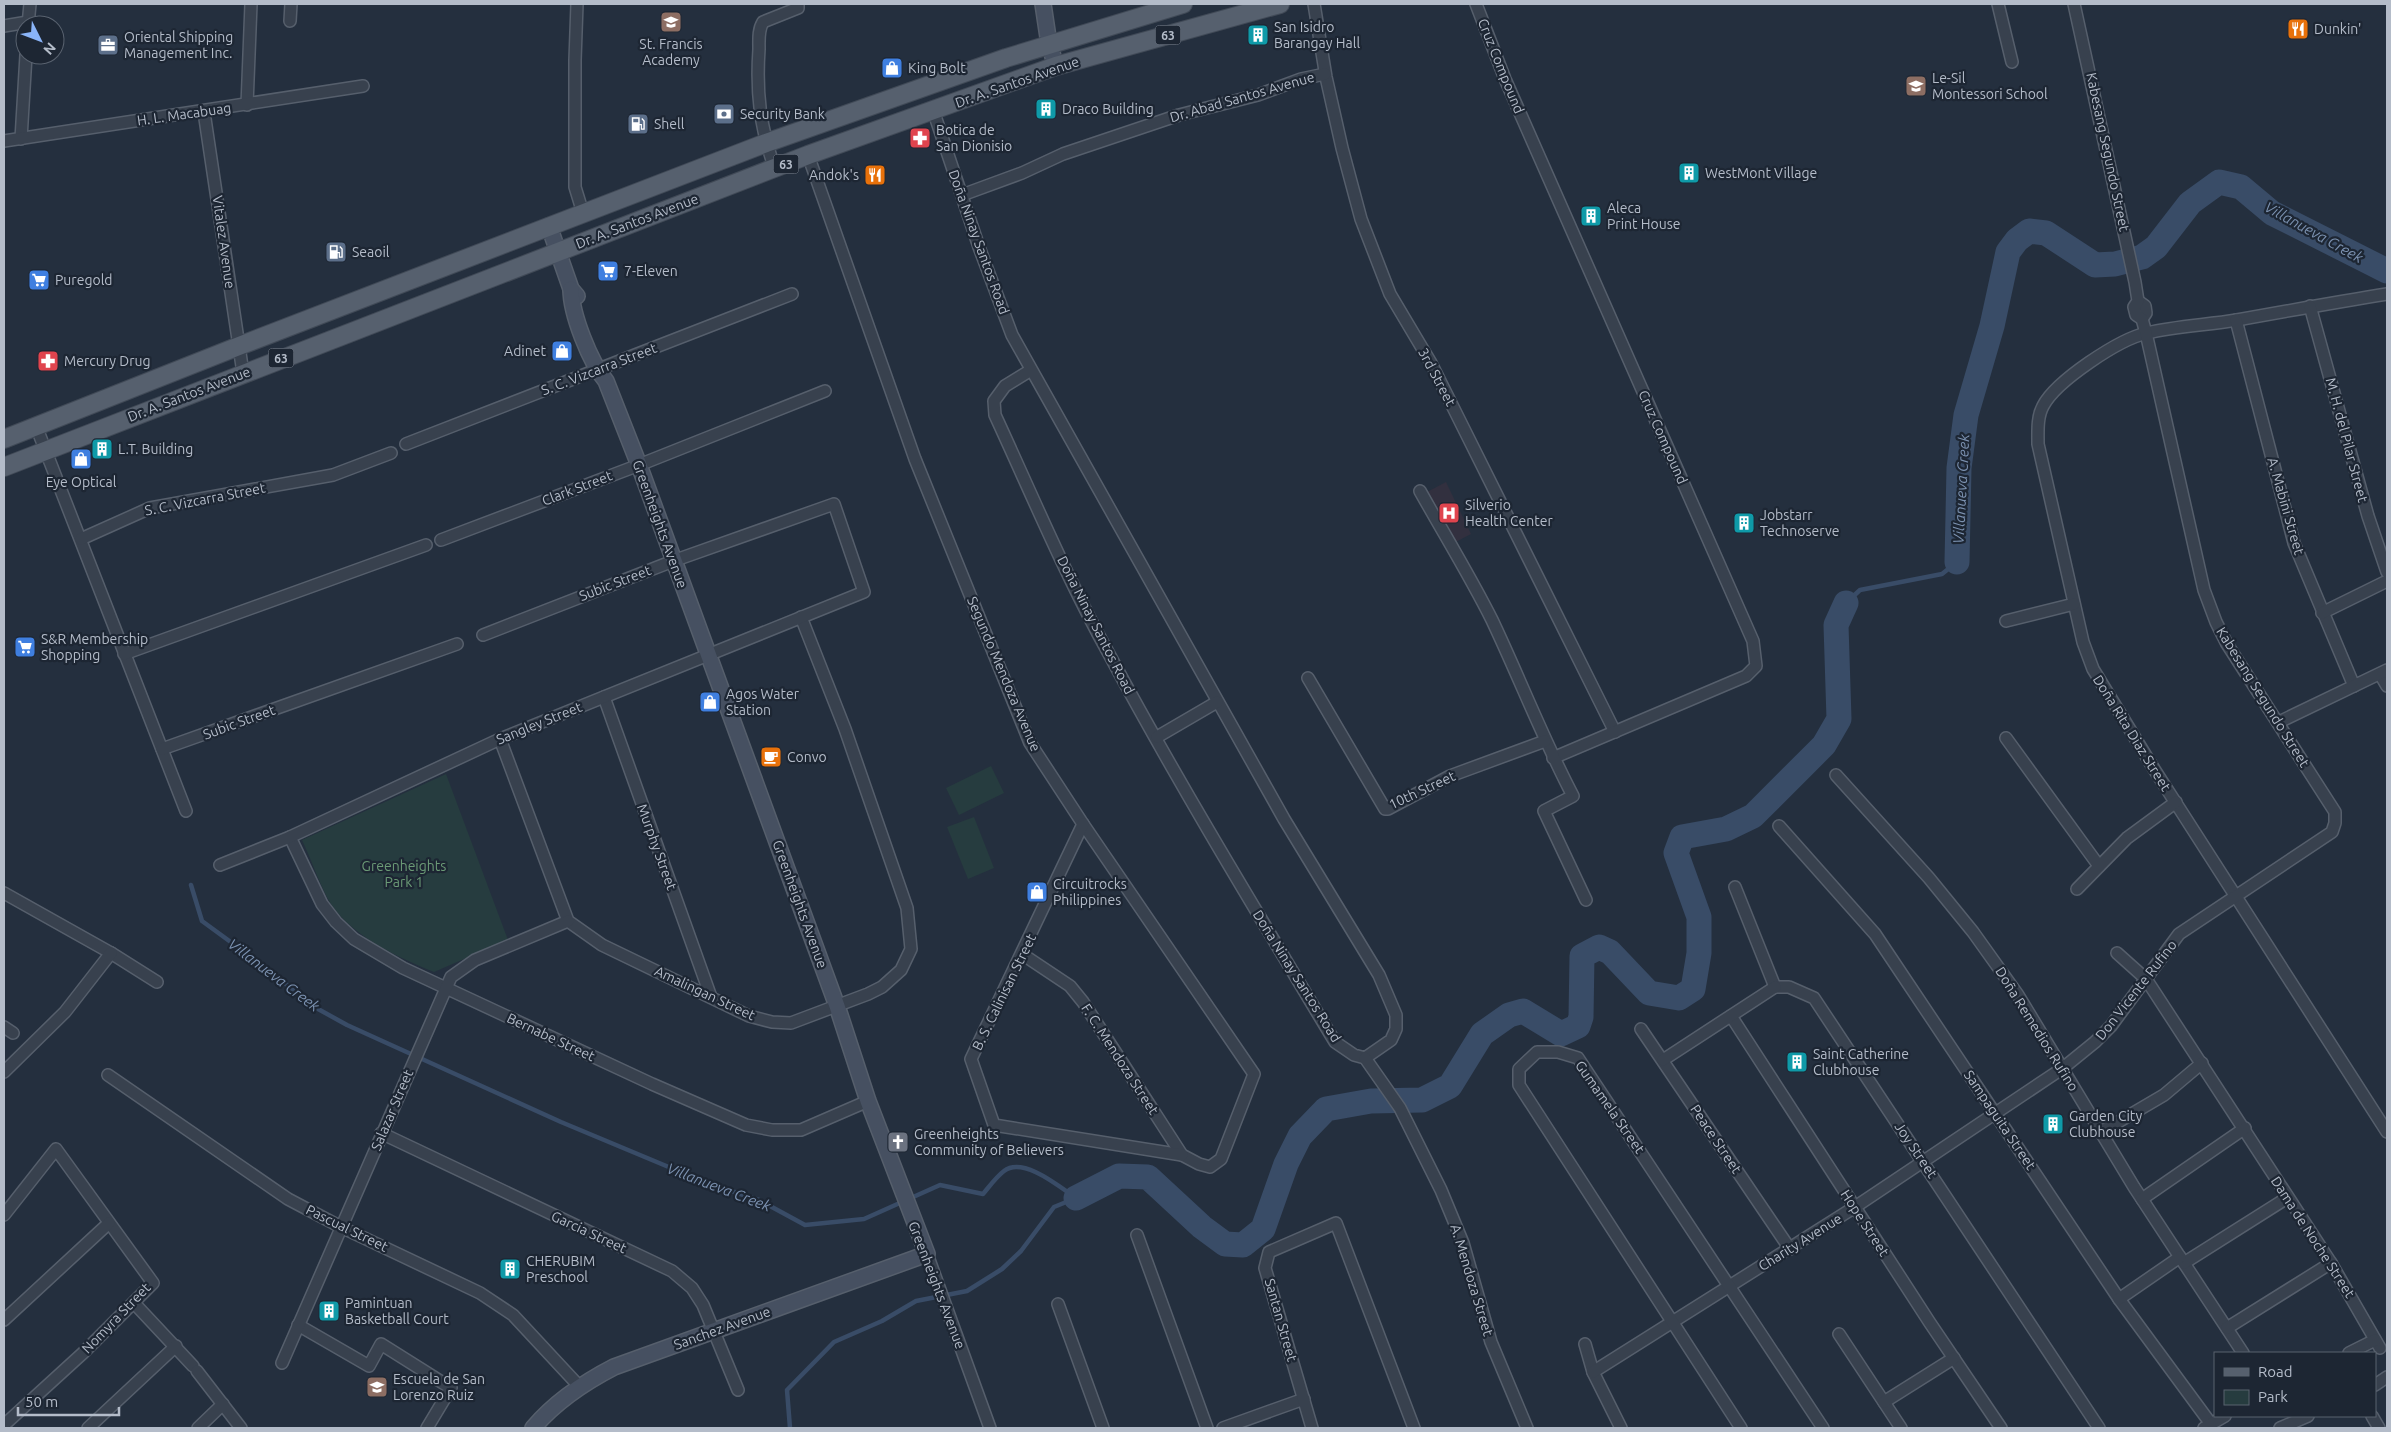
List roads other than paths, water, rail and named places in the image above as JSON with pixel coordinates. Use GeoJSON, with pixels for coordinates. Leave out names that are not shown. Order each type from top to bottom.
{"type":"FeatureCollection","features":[{"type":"Feature","properties":{"kind":"main road","name":"Dr. A. Santos Avenue"},"geometry":{"type":"LineString","coordinates":[[4,439],[239,346],[766,143],[1049,44],[1183,4]]}},
{"type":"Feature","properties":{"kind":"main road","name":"Dr. A. Santos Avenue"},"geometry":{"type":"LineString","coordinates":[[4,468],[47,449],[558,250],[808,155],[1056,66],[1280,4]]}},
{"type":"Feature","properties":{"kind":"street"},"geometry":{"type":"LineString","coordinates":[[247,105],[251,4]]}},
{"type":"Feature","properties":{"kind":"street"},"geometry":{"type":"LineString","coordinates":[[290,21],[291,4]]}},
{"type":"Feature","properties":{"kind":"street"},"geometry":{"type":"LineString","coordinates":[[577,4],[574,60],[575,187],[584,214]]}},
{"type":"Feature","properties":{"kind":"street"},"geometry":{"type":"LineString","coordinates":[[1043,4],[1049,44],[1056,66]]}},
{"type":"Feature","properties":{"kind":"street","name":"3rd Street"},"geometry":{"type":"LineString","coordinates":[[1314,4],[1325,74],[1342,148],[1362,219],[1390,294],[1431,363],[1615,732]]}},
{"type":"Feature","properties":{"kind":"street","name":"Cruz Compound"},"geometry":{"type":"LineString","coordinates":[[1476,4],[1509,88],[1753,641],[1756,666],[1746,676],[1553,758]]}},
{"type":"Feature","properties":{"kind":"street"},"geometry":{"type":"LineString","coordinates":[[1998,4],[2012,62]]}},
{"type":"Feature","properties":{"kind":"street","name":"Kabesang Segundo Street"},"geometry":{"type":"LineString","coordinates":[[2074,4],[2126,236],[2138,301],[2134,307],[2136,315],[2142,319],[2146,333],[2204,590],[2227,644],[2279,722],[2335,812],[2335,824],[2332,832],[2179,934]]}},
{"type":"Feature","properties":{"kind":"street"},"geometry":{"type":"LineString","coordinates":[[775,169],[766,143],[758,100],[760,30],[761,25],[766,20],[801,5]]}},
{"type":"Feature","properties":{"kind":"street"},"geometry":{"type":"LineString","coordinates":[[21,139],[25,65]]}},
{"type":"Feature","properties":{"kind":"street","name":"Dr. Abad Santos Avenue"},"geometry":{"type":"LineString","coordinates":[[962,195],[1022,173],[1063,154],[1179,115],[1258,94],[1301,79],[1325,74]]}},
{"type":"Feature","properties":{"kind":"street","name":"H. L. Macabuag"},"geometry":{"type":"LineString","coordinates":[[4,142],[363,86]]}},
{"type":"Feature","properties":{"kind":"street","name":"Doña Ninay Santos Road"},"geometry":{"type":"LineString","coordinates":[[934,110],[1012,336],[1284,820],[1378,975],[1396,1015],[1396,1030],[1391,1040],[1365,1058],[1354,1054],[1335,1042],[1257,912],[1108,653],[1050,536],[996,415],[994,402],[1005,386],[1031,370]]}},
{"type":"Feature","properties":{"kind":"street","name":"Vitalez Avenue"},"geometry":{"type":"LineString","coordinates":[[204,112],[243,373]]}},
{"type":"Feature","properties":{"kind":"street","name":"Segundo Mendoza Avenue"},"geometry":{"type":"LineString","coordinates":[[808,155],[915,458],[1030,743],[1083,824],[1254,1074],[1221,1159],[1210,1167],[1199,1164],[1182,1155]]}},
{"type":"Feature","properties":{"kind":"street","name":"Greenheights Avenue"},"geometry":{"type":"LineString","coordinates":[[549,226],[571,289],[580,299],[603,373],[639,465],[837,1006],[868,1101],[909,1212],[927,1254],[990,1428]]}},
{"type":"Feature","properties":{"kind":"street","name":"S. C. Vizcarra Street"},"geometry":{"type":"LineString","coordinates":[[406,444],[603,373],[792,294]]}},
{"type":"Feature","properties":{"kind":"street","name":"Doña Rita Diaz Street"},"geometry":{"type":"LineString","coordinates":[[2387,294],[2236,320],[2146,333],[2116,346],[2076,372],[2052,391],[2042,408],[2038,423],[2038,444],[2083,642],[2093,669],[2387,1132]]}},
{"type":"Feature","properties":{"kind":"street","name":"M. H. del Pilar Street"},"geometry":{"type":"LineString","coordinates":[[2310,306],[2368,516],[2387,572]]}},
{"type":"Feature","properties":{"kind":"street","name":"A. Mabini Street"},"geometry":{"type":"LineString","coordinates":[[2236,320],[2294,543],[2354,686]]}},
{"type":"Feature","properties":{"kind":"street","name":"Clark Street"},"geometry":{"type":"LineString","coordinates":[[441,540],[639,465],[825,391]]}},
{"type":"Feature","properties":{"kind":"street"},"geometry":{"type":"LineString","coordinates":[[36,426],[47,449],[124,654],[186,811]]}},
{"type":"Feature","properties":{"kind":"street","name":"S. C. Vizcarra Street"},"geometry":{"type":"LineString","coordinates":[[81,539],[150,508],[333,475],[391,453]]}},
{"type":"Feature","properties":{"kind":"street"},"geometry":{"type":"LineString","coordinates":[[1420,491],[1490,617],[1522,683],[1530,710],[1573,796],[1544,811],[1586,900]]}},
{"type":"Feature","properties":{"kind":"street","name":"Subic Street"},"geometry":{"type":"LineString","coordinates":[[483,635],[673,560],[834,504],[864,592]]}},
{"type":"Feature","properties":{"kind":"street"},"geometry":{"type":"LineString","coordinates":[[124,654],[426,545]]}},
{"type":"Feature","properties":{"kind":"street"},"geometry":{"type":"LineString","coordinates":[[2322,613],[2387,581]]}},
{"type":"Feature","properties":{"kind":"street","name":"Sangley Street"},"geometry":{"type":"LineString","coordinates":[[220,866],[290,837],[500,738],[864,592]]}},
{"type":"Feature","properties":{"kind":"street"},"geometry":{"type":"LineString","coordinates":[[2006,621],[2074,604]]}},
{"type":"Feature","properties":{"kind":"street","name":"Amalingan Street"},"geometry":{"type":"LineString","coordinates":[[568,921],[602,946],[711,996],[749,1016],[772,1022],[791,1023],[837,1006],[882,987],[901,970],[911,949],[907,908],[846,729],[801,617]]}},
{"type":"Feature","properties":{"kind":"street","name":"Subic Street"},"geometry":{"type":"LineString","coordinates":[[162,749],[457,644]]}},
{"type":"Feature","properties":{"kind":"street"},"geometry":{"type":"LineString","coordinates":[[2279,722],[2384,672],[2387,686]]}},
{"type":"Feature","properties":{"kind":"street","name":"10th Street"},"geometry":{"type":"LineString","coordinates":[[1308,678],[1385,809],[1450,776],[1545,741]]}},
{"type":"Feature","properties":{"kind":"street","name":"Murphy Street"},"geometry":{"type":"LineString","coordinates":[[604,697],[711,996]]}},
{"type":"Feature","properties":{"kind":"street"},"geometry":{"type":"LineString","coordinates":[[1157,737],[1217,702]]}},
{"type":"Feature","properties":{"kind":"street"},"geometry":{"type":"LineString","coordinates":[[500,738],[568,921]]}},
{"type":"Feature","properties":{"kind":"street"},"geometry":{"type":"LineString","coordinates":[[2006,738],[2099,866]]}},
{"type":"Feature","properties":{"kind":"street","name":"Doña Remedios Rufino"},"geometry":{"type":"LineString","coordinates":[[1836,775],[1929,878],[1973,932],[2018,996],[2142,1199],[2242,1352]]}},
{"type":"Feature","properties":{"kind":"street"},"geometry":{"type":"LineString","coordinates":[[2077,889],[2126,838],[2176,802]]}},
{"type":"Feature","properties":{"kind":"street","name":"B. S. Calinisan Street"},"geometry":{"type":"LineString","coordinates":[[1083,824],[971,1059],[994,1125],[1182,1155]]}},
{"type":"Feature","properties":{"kind":"street","name":"Sampaguita Street"},"geometry":{"type":"LineString","coordinates":[[1779,826],[1875,934],[2119,1299],[2207,1426]]}},
{"type":"Feature","properties":{"kind":"street","name":"Bernabe Street"},"geometry":{"type":"LineString","coordinates":[[290,837],[322,904],[336,922],[354,939],[404,968],[652,1084],[746,1125],[772,1130],[801,1130],[868,1101]]}},
{"type":"Feature","properties":{"kind":"street"},"geometry":{"type":"LineString","coordinates":[[1663,1060],[1775,987],[1734,887]]}},
{"type":"Feature","properties":{"kind":"street"},"geometry":{"type":"LineString","coordinates":[[4,892],[111,953],[157,982]]}},
{"type":"Feature","properties":{"kind":"street","name":"Salazar Street"},"geometry":{"type":"LineString","coordinates":[[282,1363],[419,1046],[451,977],[470,963],[568,921]]}},
{"type":"Feature","properties":{"kind":"street","name":"Don Vicente Rufino"},"geometry":{"type":"LineString","coordinates":[[1944,1147],[2062,1068],[2101,1037],[2179,934]]}},
{"type":"Feature","properties":{"kind":"street"},"geometry":{"type":"LineString","coordinates":[[4,1072],[65,1012],[111,953]]}},
{"type":"Feature","properties":{"kind":"street","name":"Dama de Noche Street"},"geometry":{"type":"LineString","coordinates":[[2117,953],[2146,979],[2245,1128],[2287,1198],[2331,1262],[2378,1344],[2352,1352]]}},
{"type":"Feature","properties":{"kind":"street","name":"F. C. Mendoza Street"},"geometry":{"type":"LineString","coordinates":[[1022,954],[1070,986],[1083,1002],[1182,1155]]}},
{"type":"Feature","properties":{"kind":"street","name":"Joy Street"},"geometry":{"type":"LineString","coordinates":[[1775,987],[1788,987],[1814,998],[2099,1428]]}},
{"type":"Feature","properties":{"kind":"street","name":"Hope Street"},"geometry":{"type":"LineString","coordinates":[[1731,1016],[2001,1428]]}},
{"type":"Feature","properties":{"kind":"street","name":"Peace Street"},"geometry":{"type":"LineString","coordinates":[[1641,1029],[1790,1249]]}},
{"type":"Feature","properties":{"kind":"street","name":"Gumamela Street"},"geometry":{"type":"LineString","coordinates":[[1672,1323],[1519,1085],[1518,1069],[1537,1052],[1558,1052],[1578,1058],[1729,1285]]}},
{"type":"Feature","properties":{"kind":"street","name":"A. Mendoza Street"},"geometry":{"type":"LineString","coordinates":[[1365,1058],[1397,1104],[1441,1190],[1463,1243],[1492,1342],[1527,1428]]}},
{"type":"Feature","properties":{"kind":"street"},"geometry":{"type":"LineString","coordinates":[[2101,1132],[2164,1095],[2202,1063]]}},
{"type":"Feature","properties":{"kind":"street","name":"Pascual Street"},"geometry":{"type":"LineString","coordinates":[[108,1075],[288,1199],[341,1227],[480,1292],[514,1316],[579,1386]]}},
{"type":"Feature","properties":{"kind":"street"},"geometry":{"type":"LineString","coordinates":[[2142,1199],[2245,1128]]}},
{"type":"Feature","properties":{"kind":"street","name":"Garcia Street"},"geometry":{"type":"LineString","coordinates":[[381,1134],[672,1271],[692,1288],[714,1331],[738,1390]]}},
{"type":"Feature","properties":{"kind":"street","name":"Charity Avenue"},"geometry":{"type":"LineString","coordinates":[[1593,1372],[1729,1285],[1790,1249],[1944,1147]]}},
{"type":"Feature","properties":{"kind":"street","name":"Nomyra Street"},"geometry":{"type":"LineString","coordinates":[[4,1215],[56,1149],[153,1283],[4,1425]]}},
{"type":"Feature","properties":{"kind":"street"},"geometry":{"type":"LineString","coordinates":[[2119,1299],[2287,1198]]}},
{"type":"Feature","properties":{"kind":"street","name":"Santan Street"},"geometry":{"type":"LineString","coordinates":[[1312,1428],[1266,1268],[1269,1252],[1336,1223],[1414,1428]]}},
{"type":"Feature","properties":{"kind":"street"},"geometry":{"type":"LineString","coordinates":[[4,1320],[109,1224]]}},
{"type":"Feature","properties":{"kind":"street"},"geometry":{"type":"LineString","coordinates":[[1136,1235],[1207,1428]]}},
{"type":"Feature","properties":{"kind":"street","name":"Sanchez Avenue"},"geometry":{"type":"LineString","coordinates":[[533,1428],[546,1413],[579,1386],[614,1367],[927,1254]]}},
{"type":"Feature","properties":{"kind":"street"},"geometry":{"type":"LineString","coordinates":[[2227,1328],[2331,1262]]}},
{"type":"Feature","properties":{"kind":"street"},"geometry":{"type":"LineString","coordinates":[[1729,1285],[1823,1428]]}},
{"type":"Feature","properties":{"kind":"street"},"geometry":{"type":"LineString","coordinates":[[134,1302],[195,1368],[241,1428]]}},
{"type":"Feature","properties":{"kind":"street"},"geometry":{"type":"LineString","coordinates":[[1058,1304],[1103,1428]]}},
{"type":"Feature","properties":{"kind":"street"},"geometry":{"type":"LineString","coordinates":[[1672,1323],[1741,1428]]}},
{"type":"Feature","properties":{"kind":"street"},"geometry":{"type":"LineString","coordinates":[[298,1325],[369,1366],[381,1344],[452,1388],[427,1428]]}},
{"type":"Feature","properties":{"kind":"street"},"geometry":{"type":"LineString","coordinates":[[1839,1334],[1901,1428]]}},
{"type":"Feature","properties":{"kind":"street"},"geometry":{"type":"LineString","coordinates":[[1585,1344],[1593,1372],[1621,1428]]}},
{"type":"Feature","properties":{"kind":"street"},"geometry":{"type":"LineString","coordinates":[[88,1428],[176,1346]]}},
{"type":"Feature","properties":{"kind":"street"},"geometry":{"type":"LineString","coordinates":[[1884,1402],[1954,1358]]}},
{"type":"Feature","properties":{"kind":"street"},"geometry":{"type":"LineString","coordinates":[[2376,1384],[2387,1377]]}},
{"type":"Feature","properties":{"kind":"street"},"geometry":{"type":"LineString","coordinates":[[1223,1428],[1304,1399]]}},
{"type":"Feature","properties":{"kind":"street"},"geometry":{"type":"LineString","coordinates":[[198,1428],[222,1404]]}},
{"type":"Feature","properties":{"kind":"street"},"geometry":{"type":"LineString","coordinates":[[2207,1426],[2222,1417]]}},
{"type":"Feature","properties":{"kind":"street"},"geometry":{"type":"LineString","coordinates":[[2284,1427],[2306,1417]]}},
{"type":"Feature","properties":{"kind":"street"},"geometry":{"type":"LineString","coordinates":[[2373,1417],[2379,1428]]}},
{"type":"Feature","properties":{"kind":"waterway","name":"Villanueva Creek"},"geometry":{"type":"LineString","coordinates":[[1957,562],[1959,468],[1966,415],[1992,326],[2008,252],[2017,240],[2029,231],[2046,233],[2095,265],[2115,264],[2142,257],[2156,247],[2190,203],[2219,182],[2241,187],[2272,213],[2387,271]]}},
{"type":"Feature","properties":{"kind":"waterway","name":"Villanueva Creek"},"geometry":{"type":"LineString","coordinates":[[1846,603],[1860,590],[1942,574],[1957,562]]}},
{"type":"Feature","properties":{"kind":"waterway","name":"Villanueva Creek"},"geometry":{"type":"LineString","coordinates":[[1076,1198],[1119,1176],[1148,1177],[1202,1227],[1225,1244],[1243,1245],[1263,1229],[1286,1164],[1300,1136],[1326,1109],[1371,1101],[1422,1100],[1450,1086],[1482,1034],[1509,1015],[1523,1011],[1561,1034],[1578,1026],[1581,1017],[1582,956],[1599,947],[1610,952],[1649,993],[1679,998],[1693,989],[1699,953],[1699,917],[1676,853],[1682,837],[1726,829],[1753,816],[1824,745],[1839,719],[1836,625],[1846,603]]}},
{"type":"Feature","properties":{"kind":"waterway","name":"Villanueva Creek"},"geometry":{"type":"LineString","coordinates":[[191,885],[202,921],[273,973],[309,1004],[347,1025],[561,1122],[707,1183],[759,1200],[805,1225],[864,1219],[940,1185],[983,1194],[1001,1173],[1012,1167],[1031,1170],[1076,1198]]}},
{"type":"Feature","properties":{"kind":"waterway"},"geometry":{"type":"LineString","coordinates":[[790,1428],[787,1390],[834,1342],[882,1321],[916,1301],[967,1291],[1002,1269],[1021,1251],[1054,1207],[1076,1198]]}},
{"type":"Feature","properties":{"kind":"place","name":"St. Francis Academy"},"geometry":{"type":"Point","coordinates":[671,22]}},
{"type":"Feature","properties":{"kind":"place","name":"Dunkin'"},"geometry":{"type":"Point","coordinates":[2298,29]}},
{"type":"Feature","properties":{"kind":"place","name":"San Isidro Barangay Hall"},"geometry":{"type":"Point","coordinates":[1258,35]}},
{"type":"Feature","properties":{"kind":"place","name":"Oriental Shipping Management Inc."},"geometry":{"type":"Point","coordinates":[108,45]}},
{"type":"Feature","properties":{"kind":"place","name":"King Bolt"},"geometry":{"type":"Point","coordinates":[892,68]}},
{"type":"Feature","properties":{"kind":"place","name":"Le-Sil Montessori School"},"geometry":{"type":"Point","coordinates":[1916,86]}},
{"type":"Feature","properties":{"kind":"place","name":"Draco Building"},"geometry":{"type":"Point","coordinates":[1046,109]}},
{"type":"Feature","properties":{"kind":"place","name":"Security Bank"},"geometry":{"type":"Point","coordinates":[724,114]}},
{"type":"Feature","properties":{"kind":"place","name":"Shell"},"geometry":{"type":"Point","coordinates":[638,124]}},
{"type":"Feature","properties":{"kind":"place","name":"Botica de San Dionisio"},"geometry":{"type":"Point","coordinates":[920,138]}},
{"type":"Feature","properties":{"kind":"place","name":"WestMont Village"},"geometry":{"type":"Point","coordinates":[1689,173]}},
{"type":"Feature","properties":{"kind":"place","name":"Andok's"},"geometry":{"type":"Point","coordinates":[875,175]}},
{"type":"Feature","properties":{"kind":"place","name":"Aleca Print House"},"geometry":{"type":"Point","coordinates":[1591,216]}},
{"type":"Feature","properties":{"kind":"place","name":"Seaoil"},"geometry":{"type":"Point","coordinates":[336,252]}},
{"type":"Feature","properties":{"kind":"place","name":"7-Eleven"},"geometry":{"type":"Point","coordinates":[608,271]}},
{"type":"Feature","properties":{"kind":"place","name":"Puregold"},"geometry":{"type":"Point","coordinates":[39,280]}},
{"type":"Feature","properties":{"kind":"place","name":"Adinet"},"geometry":{"type":"Point","coordinates":[562,351]}},
{"type":"Feature","properties":{"kind":"place","name":"Mercury Drug"},"geometry":{"type":"Point","coordinates":[48,361]}},
{"type":"Feature","properties":{"kind":"place","name":"L.T. Building"},"geometry":{"type":"Point","coordinates":[102,449]}},
{"type":"Feature","properties":{"kind":"place","name":"Eye Optical"},"geometry":{"type":"Point","coordinates":[81,459]}},
{"type":"Feature","properties":{"kind":"place","name":"Silverio Health Center"},"geometry":{"type":"Point","coordinates":[1449,513]}},
{"type":"Feature","properties":{"kind":"place","name":"Jobstarr Technoserve"},"geometry":{"type":"Point","coordinates":[1744,523]}},
{"type":"Feature","properties":{"kind":"place","name":"S&R Membership Shopping"},"geometry":{"type":"Point","coordinates":[25,647]}},
{"type":"Feature","properties":{"kind":"place","name":"Agos Water Station"},"geometry":{"type":"Point","coordinates":[710,702]}},
{"type":"Feature","properties":{"kind":"place","name":"Convo"},"geometry":{"type":"Point","coordinates":[771,757]}},
{"type":"Feature","properties":{"kind":"place","name":"Circuitrocks Philippines"},"geometry":{"type":"Point","coordinates":[1037,892]}},
{"type":"Feature","properties":{"kind":"place","name":"Saint Catherine Clubhouse"},"geometry":{"type":"Point","coordinates":[1797,1062]}},
{"type":"Feature","properties":{"kind":"place","name":"Garden City Clubhouse"},"geometry":{"type":"Point","coordinates":[2053,1124]}},
{"type":"Feature","properties":{"kind":"place","name":"Greenheights Community of Believers"},"geometry":{"type":"Point","coordinates":[898,1142]}},
{"type":"Feature","properties":{"kind":"place","name":"CHERUBIM Preschool"},"geometry":{"type":"Point","coordinates":[510,1269]}},
{"type":"Feature","properties":{"kind":"place","name":"Pamintuan Basketball Court"},"geometry":{"type":"Point","coordinates":[329,1311]}},
{"type":"Feature","properties":{"kind":"place","name":"Escuela de San Lorenzo Ruiz"},"geometry":{"type":"Point","coordinates":[377,1387]}},
{"type":"Feature","properties":{"kind":"park label","name":"Greenheights Park 1"},"geometry":{"type":"Point","coordinates":[404,874]}}]}
